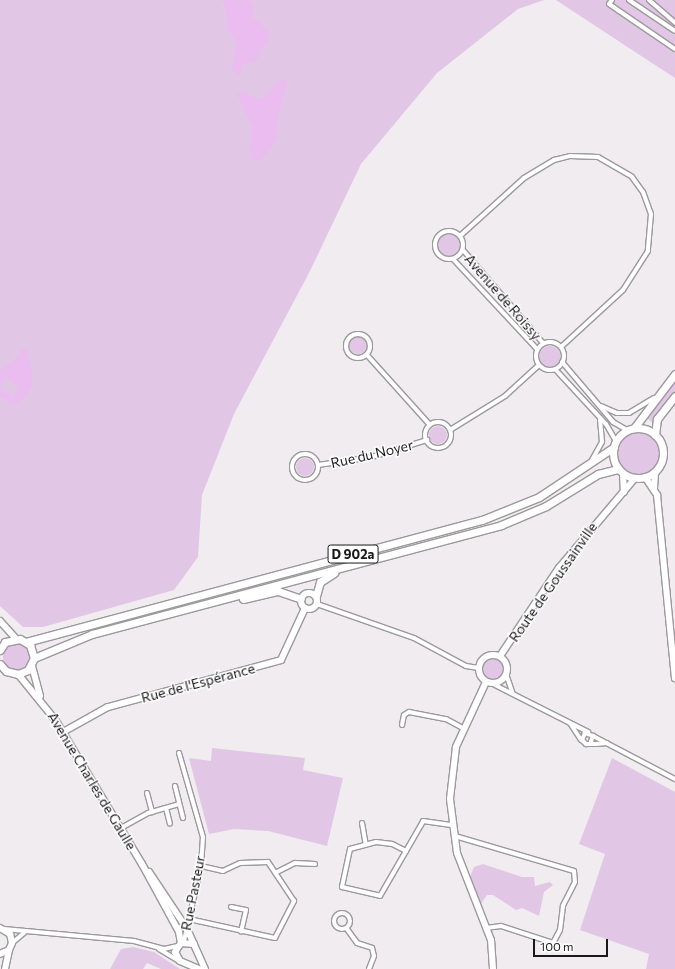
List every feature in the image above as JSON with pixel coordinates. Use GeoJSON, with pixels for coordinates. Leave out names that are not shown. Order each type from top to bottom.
{"type":"FeatureCollection","features":[{"type":"Feature","properties":{"kind":"main road"},"geometry":{"type":"LineString","coordinates":[[675,374],[630,429],[615,444],[621,471],[635,478],[645,477],[654,472],[663,455],[655,435],[657,419],[675,396]]}},
{"type":"Feature","properties":{"kind":"main road"},"geometry":{"type":"LineString","coordinates":[[630,429],[655,435]]}},
{"type":"Feature","properties":{"kind":"main road","name":"D 902a"},"geometry":{"type":"LineString","coordinates":[[26,642],[482,520],[539,497],[583,470],[615,444]]}},
{"type":"Feature","properties":{"kind":"main road","name":"D 902a"},"geometry":{"type":"LineString","coordinates":[[33,662],[92,634],[364,563],[501,525],[546,506],[598,474],[621,471]]}},
{"type":"Feature","properties":{"kind":"main road"},"geometry":{"type":"LineString","coordinates":[[316,596],[320,582],[328,576],[364,563]]}},
{"type":"Feature","properties":{"kind":"main road"},"geometry":{"type":"LineString","coordinates":[[215,602],[278,591],[301,599]]}},
{"type":"Feature","properties":{"kind":"main road"},"geometry":{"type":"LineString","coordinates":[[0,664],[3,672],[18,674],[33,662],[26,642],[16,639],[1,646]]}},
{"type":"Feature","properties":{"kind":"street"},"geometry":{"type":"LineString","coordinates":[[612,0],[609,4],[675,48]]}},
{"type":"Feature","properties":{"kind":"street"},"geometry":{"type":"LineString","coordinates":[[629,0],[675,31]]}},
{"type":"Feature","properties":{"kind":"street"},"geometry":{"type":"LineString","coordinates":[[649,0],[675,23]]}},
{"type":"Feature","properties":{"kind":"street"},"geometry":{"type":"LineString","coordinates":[[460,236],[524,178],[554,160],[577,156],[598,157],[632,177],[643,192],[651,214],[648,251],[623,290],[561,347]]}},
{"type":"Feature","properties":{"kind":"street"},"geometry":{"type":"LineString","coordinates":[[446,231],[460,236],[463,250],[453,259],[440,256],[435,248],[436,239],[446,231]]}},
{"type":"Feature","properties":{"kind":"street","name":"Avenue de Roissy"},"geometry":{"type":"LineString","coordinates":[[463,250],[543,343]]}},
{"type":"Feature","properties":{"kind":"street","name":"Avenue de Roissy"},"geometry":{"type":"LineString","coordinates":[[453,259],[537,349]]}},
{"type":"Feature","properties":{"kind":"street"},"geometry":{"type":"LineString","coordinates":[[359,333],[367,337],[370,348],[367,355],[360,358],[349,355],[346,345],[350,336],[359,333]]}},
{"type":"Feature","properties":{"kind":"street"},"geometry":{"type":"LineString","coordinates":[[539,365],[537,349],[543,343],[550,342],[561,347]]}},
{"type":"Feature","properties":{"kind":"street"},"geometry":{"type":"LineString","coordinates":[[561,347],[562,362],[593,399],[613,422],[630,429]]}},
{"type":"Feature","properties":{"kind":"street"},"geometry":{"type":"LineString","coordinates":[[367,355],[430,425]]}},
{"type":"Feature","properties":{"kind":"street"},"geometry":{"type":"LineString","coordinates":[[555,369],[562,362]]}},
{"type":"Feature","properties":{"kind":"street"},"geometry":{"type":"LineString","coordinates":[[539,365],[555,369],[600,418],[615,444]]}},
{"type":"Feature","properties":{"kind":"street"},"geometry":{"type":"LineString","coordinates":[[450,430],[505,396],[539,365]]}},
{"type":"Feature","properties":{"kind":"street"},"geometry":{"type":"LineString","coordinates":[[593,399],[616,413],[637,410],[654,398]]}},
{"type":"Feature","properties":{"kind":"street"},"geometry":{"type":"LineString","coordinates":[[583,470],[602,442],[600,418]]}},
{"type":"Feature","properties":{"kind":"street"},"geometry":{"type":"LineString","coordinates":[[442,422],[450,430],[449,442],[443,447],[436,448],[427,440],[426,432],[430,425],[442,422]]}},
{"type":"Feature","properties":{"kind":"street","name":"Rue du Noyer"},"geometry":{"type":"LineString","coordinates":[[318,466],[366,458],[427,440]]}},
{"type":"Feature","properties":{"kind":"street"},"geometry":{"type":"LineString","coordinates":[[306,455],[314,458],[318,466],[314,477],[306,480],[295,475],[293,468],[295,460],[306,455]]}},
{"type":"Feature","properties":{"kind":"street"},"geometry":{"type":"LineString","coordinates":[[621,471],[624,492]]}},
{"type":"Feature","properties":{"kind":"street"},"geometry":{"type":"LineString","coordinates":[[654,472],[654,488],[675,678]]}},
{"type":"Feature","properties":{"kind":"street"},"geometry":{"type":"LineString","coordinates":[[645,477],[654,488]]}},
{"type":"Feature","properties":{"kind":"street","name":"Route de Goussainville"},"geometry":{"type":"LineString","coordinates":[[500,656],[559,568],[635,478]]}},
{"type":"Feature","properties":{"kind":"street"},"geometry":{"type":"LineString","coordinates":[[317,604],[316,596],[306,593],[301,599],[305,608],[317,604],[414,638],[466,666],[478,668],[489,682],[569,722],[675,779]]}},
{"type":"Feature","properties":{"kind":"street","name":"Rue de l'Espérance"},"geometry":{"type":"LineString","coordinates":[[63,732],[108,707],[281,660],[305,608]]}},
{"type":"Feature","properties":{"kind":"street"},"geometry":{"type":"LineString","coordinates":[[0,621],[16,639]]}},
{"type":"Feature","properties":{"kind":"street"},"geometry":{"type":"LineString","coordinates":[[478,668],[486,656],[500,656],[507,664],[506,674],[508,686],[515,695]]}},
{"type":"Feature","properties":{"kind":"street","name":"Avenue Charles de Gaulle"},"geometry":{"type":"LineString","coordinates":[[33,662],[41,698]]}},
{"type":"Feature","properties":{"kind":"street","name":"Avenue Charles de Gaulle"},"geometry":{"type":"LineString","coordinates":[[18,674],[41,698],[63,732],[142,864],[179,932],[181,943]]}},
{"type":"Feature","properties":{"kind":"street"},"geometry":{"type":"LineString","coordinates":[[493,969],[492,944],[465,880],[455,836],[453,825],[453,762],[463,728],[482,688],[489,682],[501,681],[506,674]]}},
{"type":"Feature","properties":{"kind":"street"},"geometry":{"type":"LineString","coordinates":[[402,725],[404,715],[409,712],[446,719],[463,728]]}},
{"type":"Feature","properties":{"kind":"street"},"geometry":{"type":"LineString","coordinates":[[569,722],[582,741],[590,744],[609,743]]}},
{"type":"Feature","properties":{"kind":"street"},"geometry":{"type":"LineString","coordinates":[[582,741],[582,736],[588,732]]}},
{"type":"Feature","properties":{"kind":"street"},"geometry":{"type":"LineString","coordinates":[[590,744],[593,736]]}},
{"type":"Feature","properties":{"kind":"street","name":"Rue Pasteur"},"geometry":{"type":"LineString","coordinates":[[179,753],[201,825],[201,866],[187,929],[181,943]]}},
{"type":"Feature","properties":{"kind":"street"},"geometry":{"type":"LineString","coordinates":[[175,786],[183,818]]}},
{"type":"Feature","properties":{"kind":"street"},"geometry":{"type":"LineString","coordinates":[[147,793],[152,812]]}},
{"type":"Feature","properties":{"kind":"street"},"geometry":{"type":"LineString","coordinates":[[121,828],[152,812],[179,804]]}},
{"type":"Feature","properties":{"kind":"street"},"geometry":{"type":"LineString","coordinates":[[166,808],[170,824]]}},
{"type":"Feature","properties":{"kind":"street"},"geometry":{"type":"LineString","coordinates":[[406,851],[392,844],[366,845],[350,849],[342,887],[380,896],[406,851],[423,821],[453,825]]}},
{"type":"Feature","properties":{"kind":"street"},"geometry":{"type":"LineString","coordinates":[[362,823],[366,845]]}},
{"type":"Feature","properties":{"kind":"street"},"geometry":{"type":"LineString","coordinates":[[455,836],[574,871],[575,882],[563,906],[560,930],[553,943],[501,926],[486,928]]}},
{"type":"Feature","properties":{"kind":"street"},"geometry":{"type":"LineString","coordinates":[[189,919],[270,938],[279,934],[294,901],[277,872],[261,860],[240,863],[223,871],[201,866]]}},
{"type":"Feature","properties":{"kind":"street"},"geometry":{"type":"LineString","coordinates":[[277,872],[295,863],[315,864]]}},
{"type":"Feature","properties":{"kind":"street","name":"Avenue Charles de Gaulle"},"geometry":{"type":"LineString","coordinates":[[142,864],[187,929],[194,944]]}},
{"type":"Feature","properties":{"kind":"street"},"geometry":{"type":"LineString","coordinates":[[231,907],[246,910],[241,931]]}},
{"type":"Feature","properties":{"kind":"street"},"geometry":{"type":"LineString","coordinates":[[347,928],[349,917],[338,914],[335,925],[347,928],[357,943],[372,948],[374,956],[369,969]]}},
{"type":"Feature","properties":{"kind":"street"},"geometry":{"type":"LineString","coordinates":[[2,928],[25,932],[134,941],[156,947],[199,969]]}},
{"type":"Feature","properties":{"kind":"street"},"geometry":{"type":"LineString","coordinates":[[2,928],[12,942]]}},
{"type":"Feature","properties":{"kind":"street"},"geometry":{"type":"LineString","coordinates":[[5,969],[12,942],[25,932]]}},
{"type":"Feature","properties":{"kind":"street"},"geometry":{"type":"LineString","coordinates":[[181,943],[175,952],[183,962]]}},
{"type":"Feature","properties":{"kind":"street"},"geometry":{"type":"LineString","coordinates":[[156,947],[181,943],[194,944],[205,969]]}},
{"type":"Feature","properties":{"kind":"street"},"geometry":{"type":"LineString","coordinates":[[0,954],[9,950]]}},
{"type":"Feature","properties":{"kind":"street"},"geometry":{"type":"LineString","coordinates":[[183,962],[193,961],[198,952]]}},
{"type":"Feature","properties":{"kind":"shaded area"},"geometry":{"type":"Polygon","coordinates":[[[0,0],[544,0],[518,9],[437,73],[361,164],[310,271],[234,414],[202,495],[198,557],[174,590],[43,627],[23,627],[0,606],[0,0]]]}},
{"type":"Feature","properties":{"kind":"shaded area"},"geometry":{"type":"Polygon","coordinates":[[[222,0],[248,0],[253,4],[253,17],[268,31],[268,42],[260,49],[257,60],[244,64],[239,75],[232,69],[237,43],[227,27],[227,12],[222,0]]]}},
{"type":"Feature","properties":{"kind":"shaded area"},"geometry":{"type":"Polygon","coordinates":[[[556,0],[675,0],[675,78],[626,46],[556,0]]]}},
{"type":"Feature","properties":{"kind":"shaded area"},"geometry":{"type":"Polygon","coordinates":[[[282,79],[286,79],[287,86],[278,113],[276,140],[262,159],[253,161],[250,152],[253,128],[237,94],[244,92],[261,100],[282,79]]]}},
{"type":"Feature","properties":{"kind":"shaded area"},"geometry":{"type":"Polygon","coordinates":[[[449,234],[457,237],[460,245],[457,253],[449,256],[441,253],[438,245],[441,237],[449,234]]]}},
{"type":"Feature","properties":{"kind":"shaded area"},"geometry":{"type":"Polygon","coordinates":[[[358,336],[364,339],[367,345],[364,351],[358,354],[352,351],[349,345],[352,339],[358,336]]]}},
{"type":"Feature","properties":{"kind":"shaded area"},"geometry":{"type":"Polygon","coordinates":[[[550,346],[554,347],[560,353],[560,361],[554,367],[550,368],[546,367],[540,361],[539,357],[540,353],[546,347],[550,346]]]}},
{"type":"Feature","properties":{"kind":"shaded area"},"geometry":{"type":"Polygon","coordinates":[[[23,347],[26,348],[33,375],[32,385],[26,396],[14,405],[0,396],[0,389],[12,397],[19,388],[6,377],[0,387],[0,371],[18,357],[23,347]]]}},
{"type":"Feature","properties":{"kind":"shaded area"},"geometry":{"type":"Polygon","coordinates":[[[675,382],[675,393],[653,423],[644,416],[675,382]]]}},
{"type":"Feature","properties":{"kind":"shaded area"},"geometry":{"type":"Polygon","coordinates":[[[438,426],[444,429],[447,435],[444,441],[438,444],[432,441],[429,435],[432,429],[438,426]]]}},
{"type":"Feature","properties":{"kind":"shaded area"},"geometry":{"type":"Polygon","coordinates":[[[637,432],[649,436],[655,442],[659,454],[655,466],[649,472],[637,476],[625,472],[619,466],[615,454],[619,442],[625,436],[637,432]]]}},
{"type":"Feature","properties":{"kind":"shaded area"},"geometry":{"type":"Polygon","coordinates":[[[305,458],[311,461],[314,467],[311,473],[305,476],[299,473],[296,467],[299,461],[305,458]]]}},
{"type":"Feature","properties":{"kind":"shaded area"},"geometry":{"type":"Polygon","coordinates":[[[17,643],[27,647],[31,657],[27,667],[17,671],[7,667],[3,657],[7,647],[17,643]]]}},
{"type":"Feature","properties":{"kind":"shaded area"},"geometry":{"type":"Polygon","coordinates":[[[493,658],[501,661],[504,669],[501,677],[493,680],[485,677],[482,669],[485,661],[493,658]]]}},
{"type":"Feature","properties":{"kind":"shaded area"},"geometry":{"type":"Polygon","coordinates":[[[212,748],[305,758],[303,770],[343,778],[327,846],[268,831],[234,829],[209,834],[189,758],[211,761],[212,748]]]}},
{"type":"Feature","properties":{"kind":"shaded area"},"geometry":{"type":"Polygon","coordinates":[[[612,758],[675,792],[675,969],[646,969],[649,954],[580,930],[605,854],[579,844],[612,758]]]}},
{"type":"Feature","properties":{"kind":"shaded area"},"geometry":{"type":"Polygon","coordinates":[[[483,864],[522,877],[534,877],[535,886],[550,882],[553,885],[544,892],[539,916],[522,908],[516,910],[493,895],[487,895],[481,904],[470,877],[474,867],[483,864]]]}},
{"type":"Feature","properties":{"kind":"shaded area"},"geometry":{"type":"Polygon","coordinates":[[[133,947],[154,952],[180,969],[161,969],[147,963],[143,969],[110,969],[121,949],[133,947]]]}}]}
